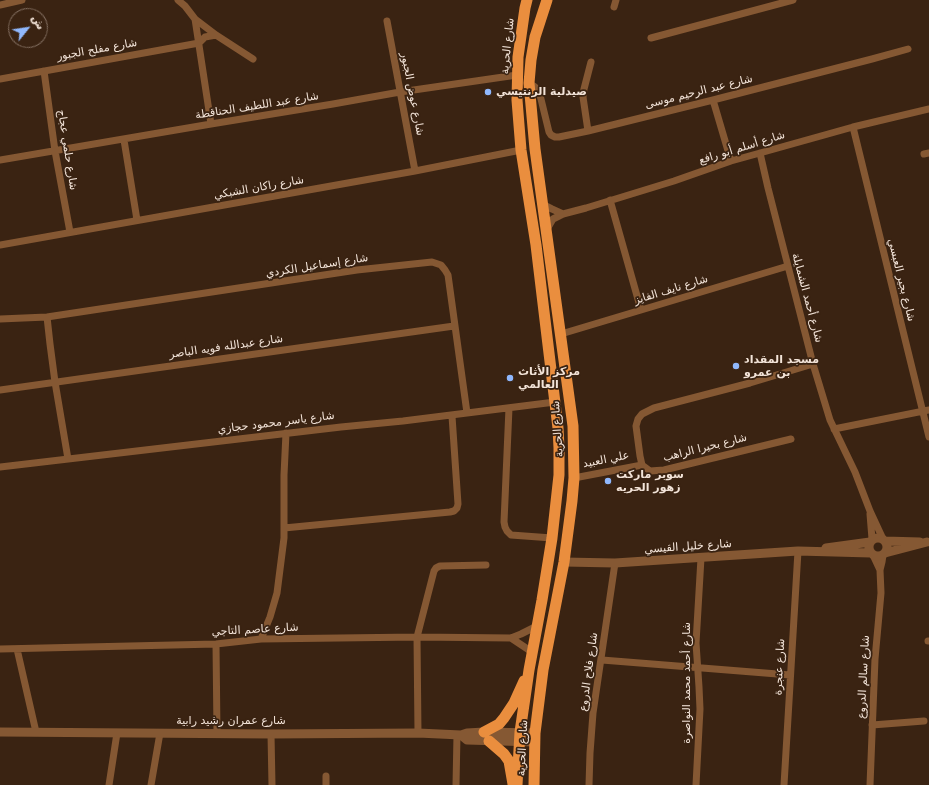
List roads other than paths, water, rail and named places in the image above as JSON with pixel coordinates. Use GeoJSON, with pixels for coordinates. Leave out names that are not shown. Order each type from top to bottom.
{"type":"FeatureCollection","features":[{"type":"Feature","properties":{"kind":"highway","name":"شارع الحرية"},"geometry":{"type":"LineString","coordinates":[[517,785],[520,737],[529,670],[552,538],[558,475],[558,428],[536,245],[522,150],[517,100],[518,56],[527,0]]}},
{"type":"Feature","properties":{"kind":"highway","name":"شارع الحرية"},"geometry":{"type":"LineString","coordinates":[[534,785],[535,737],[544,670],[564,562],[574,478],[573,426],[542,204],[529,83],[535,38],[547,0]]}},
{"type":"Feature","properties":{"kind":"highway"},"geometry":{"type":"LineString","coordinates":[[513,785],[508,761],[504,754],[487,736],[504,718],[514,703],[529,670]]}},
{"type":"Feature","properties":{"kind":"street"},"geometry":{"type":"LineString","coordinates":[[0,4],[22,0]]}},
{"type":"Feature","properties":{"kind":"street"},"geometry":{"type":"LineString","coordinates":[[178,0],[185,6],[195,19],[216,35],[253,59]]}},
{"type":"Feature","properties":{"kind":"street"},"geometry":{"type":"LineString","coordinates":[[651,38],[789,0]]}},
{"type":"Feature","properties":{"kind":"street"},"geometry":{"type":"LineString","coordinates":[[195,19],[211,124]]}},
{"type":"Feature","properties":{"kind":"street","name":"شارع عوض الجبور"},"geometry":{"type":"LineString","coordinates":[[387,21],[415,171]]}},
{"type":"Feature","properties":{"kind":"street","name":"شارع مفلح الجبور"},"geometry":{"type":"LineString","coordinates":[[0,78],[199,43],[205,37],[216,35]]}},
{"type":"Feature","properties":{"kind":"street","name":"شارع عبد الرحيم موسى"},"geometry":{"type":"LineString","coordinates":[[529,83],[536,87],[540,95],[549,132],[551,135],[559,137],[872,60],[908,49]]}},
{"type":"Feature","properties":{"kind":"street"},"geometry":{"type":"LineString","coordinates":[[588,131],[583,98],[584,89],[592,62]]}},
{"type":"Feature","properties":{"kind":"street","name":"شارع حلمي عجاج"},"geometry":{"type":"LineString","coordinates":[[44,71],[70,232]]}},
{"type":"Feature","properties":{"kind":"street","name":"شارع عبد اللطيف الحناقطة"},"geometry":{"type":"LineString","coordinates":[[0,160],[400,92],[517,76]]}},
{"type":"Feature","properties":{"kind":"street"},"geometry":{"type":"LineString","coordinates":[[713,100],[731,161]]}},
{"type":"Feature","properties":{"kind":"street","name":"شارع أسلم أبو رافع"},"geometry":{"type":"LineString","coordinates":[[546,231],[553,219],[563,214],[674,181],[731,161],[852,127],[929,109]]}},
{"type":"Feature","properties":{"kind":"street","name":"شارع بجير العبسي"},"geometry":{"type":"LineString","coordinates":[[852,127],[926,410],[929,437]]}},
{"type":"Feature","properties":{"kind":"street"},"geometry":{"type":"LineString","coordinates":[[124,140],[138,220]]}},
{"type":"Feature","properties":{"kind":"street","name":"شارع راكان الشبكي"},"geometry":{"type":"LineString","coordinates":[[0,245],[415,171],[522,150]]}},
{"type":"Feature","properties":{"kind":"street","name":"شارع أحمد الشمايلة"},"geometry":{"type":"LineString","coordinates":[[760,153],[813,364],[830,420],[855,472],[870,511],[884,540]]}},
{"type":"Feature","properties":{"kind":"street"},"geometry":{"type":"LineString","coordinates":[[610,200],[641,310]]}},
{"type":"Feature","properties":{"kind":"street"},"geometry":{"type":"LineString","coordinates":[[542,204],[563,214]]}},
{"type":"Feature","properties":{"kind":"street","name":"شارع إسماعيل الكردي"},"geometry":{"type":"LineString","coordinates":[[0,319],[47,317],[357,270],[432,262],[440,265],[448,275],[467,413]]}},
{"type":"Feature","properties":{"kind":"street","name":"شارع نايف الفايز"},"geometry":{"type":"LineString","coordinates":[[561,334],[788,266]]}},
{"type":"Feature","properties":{"kind":"street"},"geometry":{"type":"LineString","coordinates":[[47,317],[55,382],[68,459]]}},
{"type":"Feature","properties":{"kind":"street","name":"شارع عبدالله فويه الباصر"},"geometry":{"type":"LineString","coordinates":[[0,390],[454,326]]}},
{"type":"Feature","properties":{"kind":"street"},"geometry":{"type":"LineString","coordinates":[[642,465],[636,426],[638,419],[642,414],[654,408],[750,383],[813,364]]}},
{"type":"Feature","properties":{"kind":"street","name":"شارع ياسر محمود حجازي"},"geometry":{"type":"LineString","coordinates":[[0,467],[286,433],[452,416],[555,402]]}},
{"type":"Feature","properties":{"kind":"street"},"geometry":{"type":"LineString","coordinates":[[509,408],[505,527],[511,534],[552,538]]}},
{"type":"Feature","properties":{"kind":"street"},"geometry":{"type":"LineString","coordinates":[[834,429],[926,410]]}},
{"type":"Feature","properties":{"kind":"street"},"geometry":{"type":"LineString","coordinates":[[284,528],[454,511],[458,504],[452,416]]}},
{"type":"Feature","properties":{"kind":"street"},"geometry":{"type":"LineString","coordinates":[[261,639],[270,617],[277,593],[284,528],[286,433]]}},
{"type":"Feature","properties":{"kind":"street","name":"شارع بحيرا الراهب"},"geometry":{"type":"LineString","coordinates":[[642,465],[650,471],[655,471],[790,439]]}},
{"type":"Feature","properties":{"kind":"street","name":"علي العبيد"},"geometry":{"type":"LineString","coordinates":[[574,478],[642,465]]}},
{"type":"Feature","properties":{"kind":"street","name":"شارع أحمد الشمايلة"},"geometry":{"type":"LineString","coordinates":[[870,511],[871,540]]}},
{"type":"Feature","properties":{"kind":"street"},"geometry":{"type":"LineString","coordinates":[[877,537],[884,540],[928,542],[878,556],[872,554],[869,547],[871,540],[877,537]]}},
{"type":"Feature","properties":{"kind":"street","name":"شارع خليل القيسي"},"geometry":{"type":"LineString","coordinates":[[813,551],[871,540]]}},
{"type":"Feature","properties":{"kind":"street"},"geometry":{"type":"LineString","coordinates":[[884,540],[887,546],[884,554]]}},
{"type":"Feature","properties":{"kind":"street","name":"شارع خليل القيسي"},"geometry":{"type":"LineString","coordinates":[[564,562],[615,563],[798,551],[872,554]]}},
{"type":"Feature","properties":{"kind":"street","name":"شارع عنجرة"},"geometry":{"type":"LineString","coordinates":[[784,785],[798,551]]}},
{"type":"Feature","properties":{"kind":"street","name":"شارع سالم الدروع"},"geometry":{"type":"LineString","coordinates":[[872,554],[880,570]]}},
{"type":"Feature","properties":{"kind":"street","name":"شارع سالم الدروع"},"geometry":{"type":"LineString","coordinates":[[870,785],[875,659],[881,593],[880,570],[884,554]]}},
{"type":"Feature","properties":{"kind":"street","name":"شارع أحمد محمد النواصرة"},"geometry":{"type":"LineString","coordinates":[[696,785],[700,709],[696,643],[702,558]]}},
{"type":"Feature","properties":{"kind":"street","name":"شارع فلاح الدروع"},"geometry":{"type":"LineString","coordinates":[[589,785],[590,753],[594,713],[615,563]]}},
{"type":"Feature","properties":{"kind":"street"},"geometry":{"type":"LineString","coordinates":[[418,733],[417,637],[434,571],[440,566],[486,565]]}},
{"type":"Feature","properties":{"kind":"street","name":"شارع عاصم التاجي"},"geometry":{"type":"LineString","coordinates":[[0,649],[216,644],[261,639],[417,637],[511,638],[537,626]]}},
{"type":"Feature","properties":{"kind":"street"},"geometry":{"type":"LineString","coordinates":[[511,638],[532,652]]}},
{"type":"Feature","properties":{"kind":"street"},"geometry":{"type":"LineString","coordinates":[[216,644],[218,733]]}},
{"type":"Feature","properties":{"kind":"street"},"geometry":{"type":"LineString","coordinates":[[17,649],[36,732]]}},
{"type":"Feature","properties":{"kind":"street"},"geometry":{"type":"LineString","coordinates":[[602,660],[790,675]]}},
{"type":"Feature","properties":{"kind":"street"},"geometry":{"type":"LineString","coordinates":[[872,725],[924,721]]}},
{"type":"Feature","properties":{"kind":"street","name":"شارع عمران رشيد رابية"},"geometry":{"type":"LineString","coordinates":[[0,732],[272,734],[418,733],[459,735],[467,732],[487,736],[535,737]]}},
{"type":"Feature","properties":{"kind":"street"},"geometry":{"type":"LineString","coordinates":[[109,785],[117,733]]}},
{"type":"Feature","properties":{"kind":"street"},"geometry":{"type":"LineString","coordinates":[[151,785],[160,733]]}},
{"type":"Feature","properties":{"kind":"street"},"geometry":{"type":"LineString","coordinates":[[272,734],[272,785]]}},
{"type":"Feature","properties":{"kind":"street"},"geometry":{"type":"LineString","coordinates":[[456,785],[459,735]]}},
{"type":"Feature","properties":{"kind":"street"},"geometry":{"type":"LineString","coordinates":[[326,776],[326,785]]}},
{"type":"Feature","properties":{"kind":"place","name":"صيدلية الرنتيسي"},"geometry":{"type":"Point","coordinates":[488,92]}},
{"type":"Feature","properties":{"kind":"place","name":"مسجد المقداد بن عمرو"},"geometry":{"type":"Point","coordinates":[736,366]}},
{"type":"Feature","properties":{"kind":"place","name":"مركز الأثاث العالمي"},"geometry":{"type":"Point","coordinates":[510,378]}},
{"type":"Feature","properties":{"kind":"place","name":"سوبر ماركت زهور الحريه"},"geometry":{"type":"Point","coordinates":[608,481]}}]}
